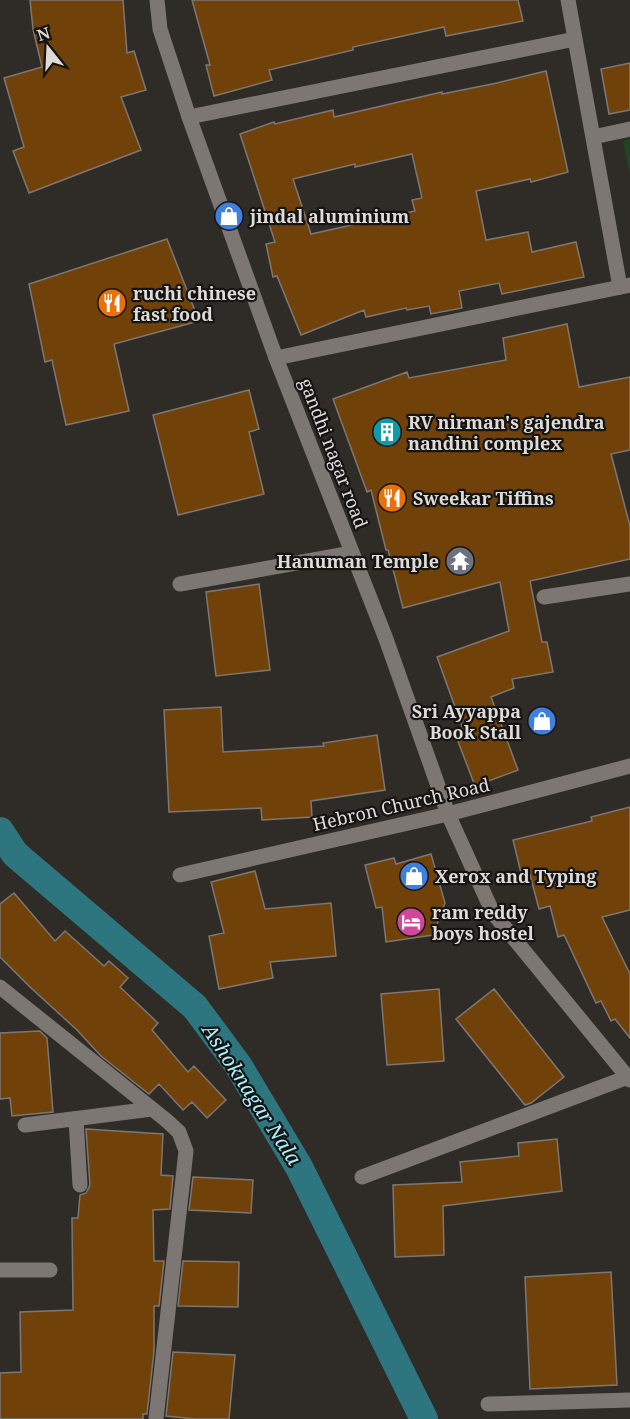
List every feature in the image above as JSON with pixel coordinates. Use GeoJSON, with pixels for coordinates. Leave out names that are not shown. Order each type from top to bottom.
{"type":"FeatureCollection","features":[{"type":"Feature","properties":{"kind":"street","name":"gandhi nagar road"},"geometry":{"type":"LineString","coordinates":[[157,0],[160,29],[189,117],[276,358],[386,639],[448,814],[493,913],[629,1079]]}},
{"type":"Feature","properties":{"kind":"street"},"geometry":{"type":"LineString","coordinates":[[276,358],[625,286],[593,137],[568,0]]}},
{"type":"Feature","properties":{"kind":"street"},"geometry":{"type":"LineString","coordinates":[[189,117],[575,39]]}},
{"type":"Feature","properties":{"kind":"street"},"geometry":{"type":"LineString","coordinates":[[593,137],[630,129]]}},
{"type":"Feature","properties":{"kind":"street"},"geometry":{"type":"LineString","coordinates":[[180,584],[352,553]]}},
{"type":"Feature","properties":{"kind":"street"},"geometry":{"type":"LineString","coordinates":[[544,597],[630,584]]}},
{"type":"Feature","properties":{"kind":"street","name":"Hebron Church Road"},"geometry":{"type":"LineString","coordinates":[[180,875],[448,814],[630,766]]}},
{"type":"Feature","properties":{"kind":"street"},"geometry":{"type":"LineString","coordinates":[[0,987],[153,1109],[179,1132],[186,1151],[156,1419]]}},
{"type":"Feature","properties":{"kind":"street"},"geometry":{"type":"LineString","coordinates":[[362,1177],[629,1079]]}},
{"type":"Feature","properties":{"kind":"street"},"geometry":{"type":"LineString","coordinates":[[25,1125],[153,1109]]}},
{"type":"Feature","properties":{"kind":"street"},"geometry":{"type":"LineString","coordinates":[[76,1119],[80,1185]]}},
{"type":"Feature","properties":{"kind":"street"},"geometry":{"type":"LineString","coordinates":[[0,1270],[50,1269]]}},
{"type":"Feature","properties":{"kind":"street"},"geometry":{"type":"LineString","coordinates":[[488,1404],[630,1400]]}},
{"type":"Feature","properties":{"kind":"green space"},"geometry":{"type":"Polygon","coordinates":[[[630,139],[630,177],[623,141],[630,139]]]}},
{"type":"Feature","properties":{"kind":"building"},"geometry":{"type":"Polygon","coordinates":[[[30,0],[123,0],[127,53],[134,51],[146,90],[121,97],[141,150],[29,193],[13,151],[24,147],[4,78],[42,67],[33,29],[30,0]]]}},
{"type":"Feature","properties":{"kind":"building"},"geometry":{"type":"Polygon","coordinates":[[[192,0],[518,0],[523,21],[446,36],[444,27],[353,47],[353,50],[269,70],[272,80],[214,96],[206,65],[210,65],[192,0]]]}},
{"type":"Feature","properties":{"kind":"building"},"geometry":{"type":"Polygon","coordinates":[[[630,63],[630,110],[609,114],[601,69],[630,63]]]}},
{"type":"Feature","properties":{"kind":"building"},"geometry":{"type":"Polygon","coordinates":[[[546,71],[568,172],[531,182],[530,179],[476,191],[486,240],[528,232],[532,252],[576,242],[584,277],[502,294],[499,283],[459,291],[462,308],[431,314],[429,306],[407,310],[406,308],[366,317],[364,310],[301,335],[277,276],[273,277],[266,244],[275,242],[240,134],[274,122],[275,124],[333,110],[334,117],[442,92],[442,94],[546,71]],[[412,154],[355,167],[355,164],[293,179],[311,234],[415,211],[412,200],[422,198],[412,154]]]}},
{"type":"Feature","properties":{"kind":"building","name":"ruchi chinese fast food"},"geometry":{"type":"Polygon","coordinates":[[[167,239],[199,321],[114,344],[129,411],[66,425],[52,360],[45,362],[29,284],[167,239]]]}},
{"type":"Feature","properties":{"kind":"building"},"geometry":{"type":"Polygon","coordinates":[[[567,324],[579,387],[630,377],[630,450],[611,454],[630,526],[630,559],[530,581],[542,642],[547,642],[553,672],[512,679],[514,688],[491,697],[518,770],[475,786],[456,736],[464,732],[437,657],[509,631],[500,582],[403,608],[371,490],[367,492],[333,399],[407,372],[409,378],[506,360],[503,338],[567,324]]]}},
{"type":"Feature","properties":{"kind":"building"},"geometry":{"type":"Polygon","coordinates":[[[249,390],[259,429],[249,432],[264,494],[178,515],[153,415],[249,390]]]}},
{"type":"Feature","properties":{"kind":"building"},"geometry":{"type":"Polygon","coordinates":[[[259,584],[270,670],[216,676],[206,592],[259,584]]]}},
{"type":"Feature","properties":{"kind":"building"},"geometry":{"type":"Polygon","coordinates":[[[221,707],[223,752],[324,746],[323,743],[377,735],[385,790],[311,801],[312,817],[262,820],[261,808],[169,812],[164,710],[221,707]]]}},
{"type":"Feature","properties":{"kind":"building"},"geometry":{"type":"Polygon","coordinates":[[[630,807],[630,910],[602,917],[630,974],[630,1038],[615,1019],[611,1021],[601,1001],[596,1003],[564,935],[558,937],[550,906],[539,909],[530,875],[522,877],[513,840],[592,821],[591,817],[630,807]]]}},
{"type":"Feature","properties":{"kind":"building"},"geometry":{"type":"Polygon","coordinates":[[[431,854],[445,903],[433,935],[386,942],[382,907],[376,908],[365,865],[394,858],[396,864],[431,854]]]}},
{"type":"Feature","properties":{"kind":"building"},"geometry":{"type":"Polygon","coordinates":[[[255,871],[265,909],[331,903],[336,956],[270,962],[273,978],[219,989],[209,936],[224,933],[211,882],[255,871]]]}},
{"type":"Feature","properties":{"kind":"building"},"geometry":{"type":"Polygon","coordinates":[[[14,893],[55,941],[65,931],[104,966],[109,961],[128,978],[120,987],[158,1023],[152,1030],[188,1072],[194,1066],[226,1100],[207,1118],[192,1102],[183,1110],[159,1084],[149,1094],[101,1056],[0,957],[0,904],[14,893]]]}},
{"type":"Feature","properties":{"kind":"building"},"geometry":{"type":"Polygon","coordinates":[[[439,989],[444,1061],[387,1065],[381,994],[439,989]]]}},
{"type":"Feature","properties":{"kind":"building"},"geometry":{"type":"Polygon","coordinates":[[[494,989],[564,1077],[531,1103],[525,1105],[456,1019],[494,989]]]}},
{"type":"Feature","properties":{"kind":"building"},"geometry":{"type":"Polygon","coordinates":[[[40,1031],[47,1038],[53,1112],[12,1116],[10,1098],[0,1099],[0,1033],[40,1031]]]}},
{"type":"Feature","properties":{"kind":"building"},"geometry":{"type":"Polygon","coordinates":[[[86,1129],[163,1134],[161,1175],[173,1176],[170,1209],[153,1210],[154,1261],[164,1261],[159,1306],[154,1306],[154,1351],[147,1414],[143,1414],[143,1419],[0,1419],[0,1373],[21,1372],[20,1312],[73,1310],[72,1218],[78,1218],[80,1195],[86,1193],[90,1185],[86,1129]]]}},
{"type":"Feature","properties":{"kind":"building"},"geometry":{"type":"Polygon","coordinates":[[[557,1139],[562,1191],[443,1206],[444,1255],[395,1257],[393,1185],[462,1182],[460,1162],[519,1156],[518,1143],[557,1139]]]}},
{"type":"Feature","properties":{"kind":"building"},"geometry":{"type":"Polygon","coordinates":[[[193,1177],[253,1180],[251,1213],[189,1210],[193,1177]]]}},
{"type":"Feature","properties":{"kind":"building"},"geometry":{"type":"Polygon","coordinates":[[[183,1261],[239,1262],[238,1307],[178,1306],[183,1261]]]}},
{"type":"Feature","properties":{"kind":"building"},"geometry":{"type":"Polygon","coordinates":[[[611,1272],[617,1385],[530,1389],[525,1277],[611,1272]]]}},
{"type":"Feature","properties":{"kind":"building"},"geometry":{"type":"Polygon","coordinates":[[[173,1352],[235,1355],[229,1419],[166,1416],[173,1352]]]}},
{"type":"Feature","properties":{"kind":"waterway","name":"Ashoknagar Nala"},"geometry":{"type":"LineString","coordinates":[[0,831],[15,854],[195,1007],[238,1065],[299,1167],[424,1419]]}},
{"type":"Feature","properties":{"kind":"place","name":"jindal aluminium"},"geometry":{"type":"Point","coordinates":[229,216]}},
{"type":"Feature","properties":{"kind":"place","name":"ruchi chinese fast food"},"geometry":{"type":"Point","coordinates":[112,303]}},
{"type":"Feature","properties":{"kind":"place","name":"RV nirman's gajendra nandini complex"},"geometry":{"type":"Point","coordinates":[387,432]}},
{"type":"Feature","properties":{"kind":"place","name":"Sweekar Tiffins"},"geometry":{"type":"Point","coordinates":[392,498]}},
{"type":"Feature","properties":{"kind":"place","name":"Hanuman Temple"},"geometry":{"type":"Point","coordinates":[460,561]}},
{"type":"Feature","properties":{"kind":"place","name":"Sri Ayyappa Book Stall"},"geometry":{"type":"Point","coordinates":[542,721]}},
{"type":"Feature","properties":{"kind":"place","name":"Xerox and Typing"},"geometry":{"type":"Point","coordinates":[414,876]}},
{"type":"Feature","properties":{"kind":"place","name":"ram reddy boys hostel"},"geometry":{"type":"Point","coordinates":[411,922]}}]}
